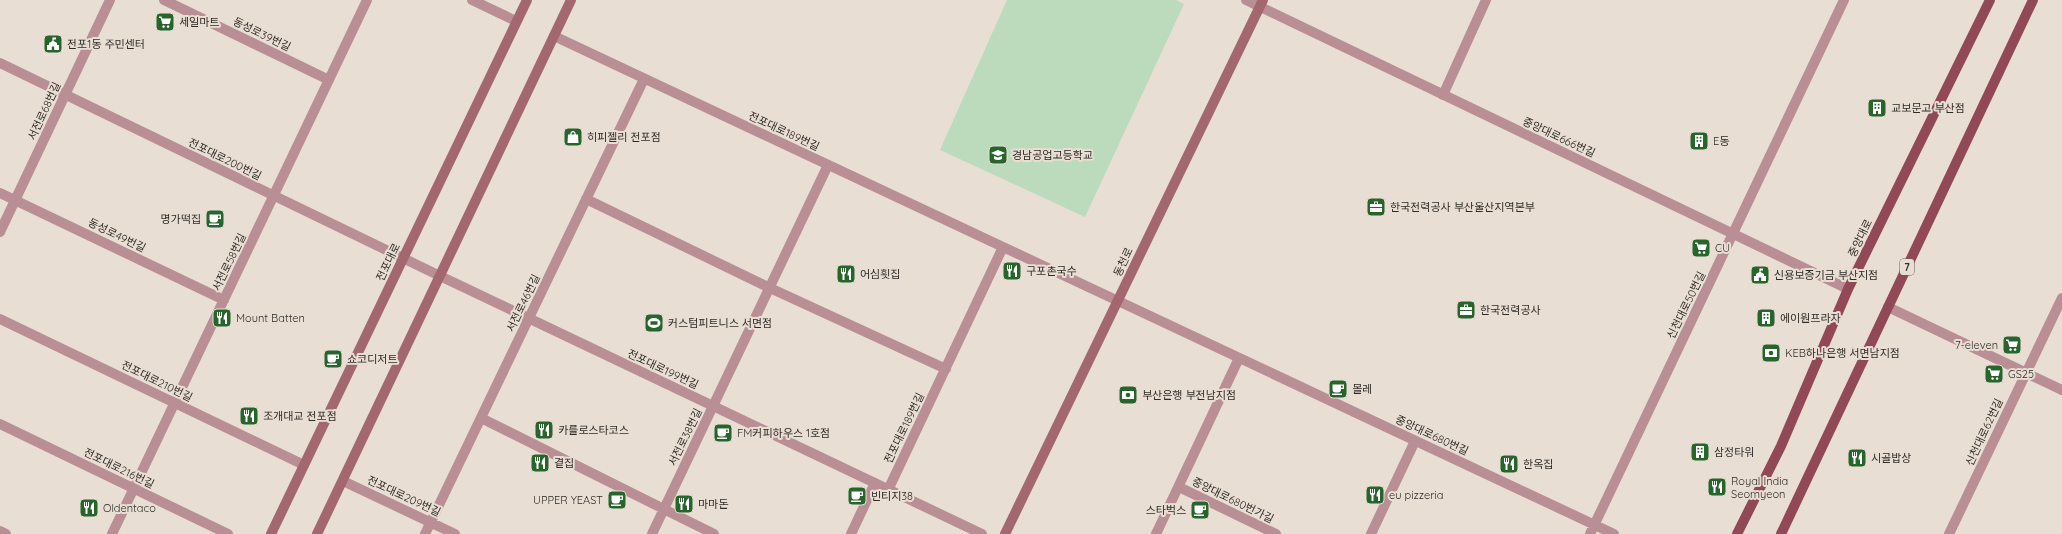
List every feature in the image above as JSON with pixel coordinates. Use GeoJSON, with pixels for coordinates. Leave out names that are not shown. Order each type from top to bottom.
{"type":"FeatureCollection","features":[{"type":"Feature","properties":{"kind":"main road","name":"전포대로"},"geometry":{"type":"LineString","coordinates":[[271,534],[527,0]]}},
{"type":"Feature","properties":{"kind":"main road"},"geometry":{"type":"LineString","coordinates":[[317,534],[571,0]]}},
{"type":"Feature","properties":{"kind":"main road","name":"중앙대로"},"geometry":{"type":"LineString","coordinates":[[1737,534],[1781,446],[1848,289],[1990,0]]}},
{"type":"Feature","properties":{"kind":"main road","name":"7"},"geometry":{"type":"LineString","coordinates":[[1781,534],[2033,0]]}},
{"type":"Feature","properties":{"kind":"main road","name":"동천로"},"geometry":{"type":"LineString","coordinates":[[1005,534],[1261,3]]}},
{"type":"Feature","properties":{"kind":"street","name":"서전로68번길"},"geometry":{"type":"LineString","coordinates":[[0,232],[110,0]]}},
{"type":"Feature","properties":{"kind":"street","name":"동성로39번길"},"geometry":{"type":"LineString","coordinates":[[164,0],[329,80]]}},
{"type":"Feature","properties":{"kind":"street","name":"서전로58번길"},"geometry":{"type":"LineString","coordinates":[[112,534],[368,0]]}},
{"type":"Feature","properties":{"kind":"street"},"geometry":{"type":"LineString","coordinates":[[472,0],[516,21]]}},
{"type":"Feature","properties":{"kind":"street","name":"중앙대로666번길"},"geometry":{"type":"LineString","coordinates":[[1246,0],[1261,3],[1443,95],[1848,289]]}},
{"type":"Feature","properties":{"kind":"street"},"geometry":{"type":"LineString","coordinates":[[1443,95],[1486,0]]}},
{"type":"Feature","properties":{"kind":"street","name":"신천대로50번길"},"geometry":{"type":"LineString","coordinates":[[1592,530],[1844,0]]}},
{"type":"Feature","properties":{"kind":"street","name":"전포대로189번길"},"geometry":{"type":"LineString","coordinates":[[554,36],[1118,301]]}},
{"type":"Feature","properties":{"kind":"street","name":"전포대로200번길"},"geometry":{"type":"LineString","coordinates":[[0,63],[440,276]]}},
{"type":"Feature","properties":{"kind":"street","name":"서전로46번길"},"geometry":{"type":"LineString","coordinates":[[425,534],[644,79]]}},
{"type":"Feature","properties":{"kind":"street","name":"서전로38번길"},"geometry":{"type":"LineString","coordinates":[[652,534],[828,165]]}},
{"type":"Feature","properties":{"kind":"street","name":"동성로49번길"},"geometry":{"type":"LineString","coordinates":[[0,192],[224,300]]}},
{"type":"Feature","properties":{"kind":"street"},"geometry":{"type":"LineString","coordinates":[[586,199],[770,288],[946,369]]}},
{"type":"Feature","properties":{"kind":"street","name":"전포대로189번길"},"geometry":{"type":"LineString","coordinates":[[888,490],[1004,247]]}},
{"type":"Feature","properties":{"kind":"street","name":"전포대로199번길"},"geometry":{"type":"LineString","coordinates":[[440,276],[982,534]]}},
{"type":"Feature","properties":{"kind":"street","name":"신천대로62번길"},"geometry":{"type":"LineString","coordinates":[[1949,534],[2062,298]]}},
{"type":"Feature","properties":{"kind":"street","name":"중앙대로680번길"},"geometry":{"type":"LineString","coordinates":[[1118,301],[1415,441],[1592,530],[1614,534]]}},
{"type":"Feature","properties":{"kind":"street"},"geometry":{"type":"LineString","coordinates":[[1888,307],[2062,390]]}},
{"type":"Feature","properties":{"kind":"street","name":"전포대로210번길"},"geometry":{"type":"LineString","coordinates":[[0,319],[304,465]]}},
{"type":"Feature","properties":{"kind":"street"},"geometry":{"type":"LineString","coordinates":[[1156,534],[1239,358]]}},
{"type":"Feature","properties":{"kind":"street"},"geometry":{"type":"LineString","coordinates":[[481,418],[714,534]]}},
{"type":"Feature","properties":{"kind":"street","name":"전포대로216번길"},"geometry":{"type":"LineString","coordinates":[[0,424],[228,534]]}},
{"type":"Feature","properties":{"kind":"street"},"geometry":{"type":"LineString","coordinates":[[1371,534],[1415,441]]}},
{"type":"Feature","properties":{"kind":"street","name":"전포대로209번길"},"geometry":{"type":"LineString","coordinates":[[343,481],[455,534]]}},
{"type":"Feature","properties":{"kind":"street"},"geometry":{"type":"LineString","coordinates":[[851,534],[875,483]]}},
{"type":"Feature","properties":{"kind":"street","name":"중앙대로680번가길"},"geometry":{"type":"LineString","coordinates":[[1179,487],[1276,534]]}},
{"type":"Feature","properties":{"kind":"street"},"geometry":{"type":"LineString","coordinates":[[0,531],[6,534]]}},
{"type":"Feature","properties":{"kind":"green space"},"geometry":{"type":"Polygon","coordinates":[[[1007,0],[1176,0],[1184,4],[1085,217],[940,150],[1007,0]]]}},
{"type":"Feature","properties":{"kind":"place","name":"세일마트"},"geometry":{"type":"Point","coordinates":[165,22]}},
{"type":"Feature","properties":{"kind":"place","name":"전포1동 주민센터"},"geometry":{"type":"Point","coordinates":[53,44]}},
{"type":"Feature","properties":{"kind":"place","name":"교보문고 부산점"},"geometry":{"type":"Point","coordinates":[1877,108]}},
{"type":"Feature","properties":{"kind":"place","name":"히피젤리 전포점"},"geometry":{"type":"Point","coordinates":[573,137]}},
{"type":"Feature","properties":{"kind":"place","name":"E동"},"geometry":{"type":"Point","coordinates":[1699,141]}},
{"type":"Feature","properties":{"kind":"place","name":"경남공업고등학교"},"geometry":{"type":"Point","coordinates":[998,155]}},
{"type":"Feature","properties":{"kind":"place","name":"한국전력공사 부산울산지역본부"},"geometry":{"type":"Point","coordinates":[1376,207]}},
{"type":"Feature","properties":{"kind":"place","name":"명가떡집"},"geometry":{"type":"Point","coordinates":[215,219]}},
{"type":"Feature","properties":{"kind":"place","name":"CU"},"geometry":{"type":"Point","coordinates":[1701,248]}},
{"type":"Feature","properties":{"kind":"place","name":"구포촌국수"},"geometry":{"type":"Point","coordinates":[1012,271]}},
{"type":"Feature","properties":{"kind":"place","name":"어심횟집"},"geometry":{"type":"Point","coordinates":[846,274]}},
{"type":"Feature","properties":{"kind":"place","name":"신용보증기금 부산지점"},"geometry":{"type":"Point","coordinates":[1760,275]}},
{"type":"Feature","properties":{"kind":"place","name":"한국전력공사"},"geometry":{"type":"Point","coordinates":[1466,310]}},
{"type":"Feature","properties":{"kind":"place","name":"Mount Batten"},"geometry":{"type":"Point","coordinates":[222,318]}},
{"type":"Feature","properties":{"kind":"place","name":"에이원프라자"},"geometry":{"type":"Point","coordinates":[1766,318]}},
{"type":"Feature","properties":{"kind":"place","name":"커스텀피트니스 서면점"},"geometry":{"type":"Point","coordinates":[654,323]}},
{"type":"Feature","properties":{"kind":"place","name":"7-eleven"},"geometry":{"type":"Point","coordinates":[2012,345]}},
{"type":"Feature","properties":{"kind":"place","name":"KEB하나은행 서면남지점"},"geometry":{"type":"Point","coordinates":[1771,353]}},
{"type":"Feature","properties":{"kind":"place","name":"쇼코디저트"},"geometry":{"type":"Point","coordinates":[333,359]}},
{"type":"Feature","properties":{"kind":"place","name":"GS25"},"geometry":{"type":"Point","coordinates":[1994,374]}},
{"type":"Feature","properties":{"kind":"place","name":"몰레"},"geometry":{"type":"Point","coordinates":[1338,389]}},
{"type":"Feature","properties":{"kind":"place","name":"부산은행 부전남지점"},"geometry":{"type":"Point","coordinates":[1128,395]}},
{"type":"Feature","properties":{"kind":"place","name":"조개대교 전포점"},"geometry":{"type":"Point","coordinates":[249,416]}},
{"type":"Feature","properties":{"kind":"place","name":"카를로스타코스"},"geometry":{"type":"Point","coordinates":[544,430]}},
{"type":"Feature","properties":{"kind":"place","name":"FM커피하우스 1호점"},"geometry":{"type":"Point","coordinates":[723,433]}},
{"type":"Feature","properties":{"kind":"place","name":"삼정타워"},"geometry":{"type":"Point","coordinates":[1700,452]}},
{"type":"Feature","properties":{"kind":"place","name":"시골밥상"},"geometry":{"type":"Point","coordinates":[1857,458]}},
{"type":"Feature","properties":{"kind":"place","name":"곁집"},"geometry":{"type":"Point","coordinates":[540,463]}},
{"type":"Feature","properties":{"kind":"place","name":"한옥집"},"geometry":{"type":"Point","coordinates":[1509,464]}},
{"type":"Feature","properties":{"kind":"place","name":"Royal India Seomyeon"},"geometry":{"type":"Point","coordinates":[1717,487]}},
{"type":"Feature","properties":{"kind":"place","name":"eu pizzeria"},"geometry":{"type":"Point","coordinates":[1375,495]}},
{"type":"Feature","properties":{"kind":"place","name":"빈티지38"},"geometry":{"type":"Point","coordinates":[857,496]}},
{"type":"Feature","properties":{"kind":"place","name":"UPPER YEAST"},"geometry":{"type":"Point","coordinates":[617,500]}},
{"type":"Feature","properties":{"kind":"place","name":"마마돈"},"geometry":{"type":"Point","coordinates":[684,504]}},
{"type":"Feature","properties":{"kind":"place","name":"Oldentaco"},"geometry":{"type":"Point","coordinates":[89,508]}},
{"type":"Feature","properties":{"kind":"place","name":"스타벅스"},"geometry":{"type":"Point","coordinates":[1200,510]}}]}
